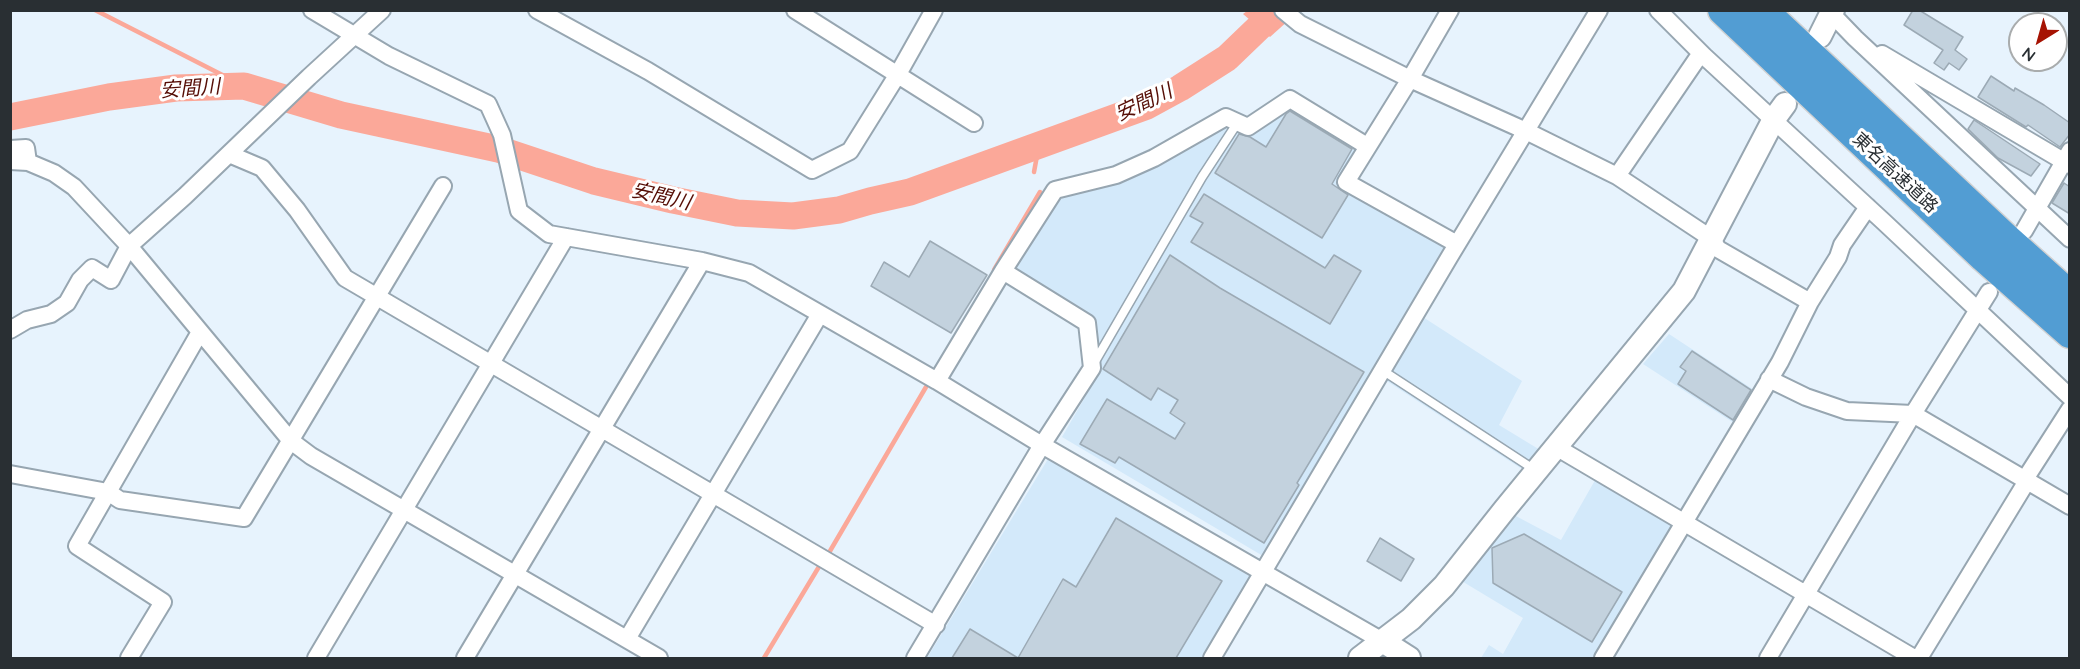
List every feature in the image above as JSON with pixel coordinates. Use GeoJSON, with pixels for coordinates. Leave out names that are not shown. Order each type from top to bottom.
{"type":"FeatureCollection","features":[{"type":"Feature","properties":{"kind":"highway","name":"東名高速道路"},"geometry":{"type":"LineString","coordinates":[[1723,10],[1984,257],[2070,333]]}},
{"type":"Feature","properties":{"kind":"highway","name":"東名高速道路"},"geometry":{"type":"LineString","coordinates":[[1762,10],[2070,296]]}},
{"type":"Feature","properties":{"kind":"street"},"geometry":{"type":"LineString","coordinates":[[312,10],[389,56],[488,104],[502,135],[519,211],[549,234],[702,261],[750,273],[1409,658]]}},
{"type":"Feature","properties":{"kind":"street"},"geometry":{"type":"LineString","coordinates":[[10,330],[27,320],[51,314],[67,303],[80,280],[92,268],[111,280],[129,246],[382,10]]}},
{"type":"Feature","properties":{"kind":"street"},"geometry":{"type":"LineString","coordinates":[[537,10],[648,70],[812,170],[850,152],[934,10]]}},
{"type":"Feature","properties":{"kind":"street"},"geometry":{"type":"LineString","coordinates":[[795,10],[974,123]]}},
{"type":"Feature","properties":{"kind":"street"},"geometry":{"type":"LineString","coordinates":[[1283,10],[1298,22],[1410,79],[1526,131],[1617,176],[1712,239],[1718,249],[1810,302]]}},
{"type":"Feature","properties":{"kind":"street"},"geometry":{"type":"LineString","coordinates":[[1450,10],[1346,182],[1457,244]]}},
{"type":"Feature","properties":{"kind":"street"},"geometry":{"type":"LineString","coordinates":[[1212,658],[1457,244],[1599,10]]}},
{"type":"Feature","properties":{"kind":"street"},"geometry":{"type":"LineString","coordinates":[[1658,10],[1701,53],[1779,111],[1868,207],[2070,397]]}},
{"type":"Feature","properties":{"kind":"street"},"geometry":{"type":"LineString","coordinates":[[1820,36],[1831,12],[1855,38],[2070,239]]}},
{"type":"Feature","properties":{"kind":"street"},"geometry":{"type":"LineString","coordinates":[[1855,38],[2067,159],[2024,231]]}},
{"type":"Feature","properties":{"kind":"street"},"geometry":{"type":"LineString","coordinates":[[1617,176],[1701,53]]}},
{"type":"Feature","properties":{"kind":"street"},"geometry":{"type":"LineString","coordinates":[[937,381],[1055,190],[1116,175],[1145,163],[1191,139],[1226,117],[1248,127],[1290,99],[1367,146]]}},
{"type":"Feature","properties":{"kind":"street"},"geometry":{"type":"LineString","coordinates":[[1360,658],[1384,642],[1411,619],[1444,586],[1684,291],[1779,111]]}},
{"type":"Feature","properties":{"kind":"street"},"geometry":{"type":"LineString","coordinates":[[10,149],[26,148],[28,162]]}},
{"type":"Feature","properties":{"kind":"street"},"geometry":{"type":"LineString","coordinates":[[229,154],[262,168],[297,210],[345,278],[936,625]]}},
{"type":"Feature","properties":{"kind":"street"},"geometry":{"type":"LineString","coordinates":[[10,160],[28,162],[54,173],[74,187],[129,246],[291,441],[311,456],[659,658]]}},
{"type":"Feature","properties":{"kind":"street"},"geometry":{"type":"LineString","coordinates":[[10,474],[108,492],[120,500],[244,518],[443,186]]}},
{"type":"Feature","properties":{"kind":"street"},"geometry":{"type":"LineString","coordinates":[[1604,658],[1769,380],[1810,302],[1838,257],[1842,245],[1868,207]]}},
{"type":"Feature","properties":{"kind":"street"},"geometry":{"type":"LineString","coordinates":[[316,658],[406,510],[566,237]]}},
{"type":"Feature","properties":{"kind":"street"},"geometry":{"type":"LineString","coordinates":[[465,658],[702,261]]}},
{"type":"Feature","properties":{"kind":"street"},"geometry":{"type":"LineString","coordinates":[[915,658],[1042,445],[1092,368],[1087,323],[1003,271]]}},
{"type":"Feature","properties":{"kind":"street"},"geometry":{"type":"LineString","coordinates":[[1768,658],[1913,414],[1989,292]]}},
{"type":"Feature","properties":{"kind":"street"},"geometry":{"type":"LineString","coordinates":[[627,639],[820,314]]}},
{"type":"Feature","properties":{"kind":"street"},"geometry":{"type":"LineString","coordinates":[[129,658],[163,602],[78,546],[200,332]]}},
{"type":"Feature","properties":{"kind":"street"},"geometry":{"type":"LineString","coordinates":[[1769,380],[1806,397],[1847,411],[1913,414],[2070,506]]}},
{"type":"Feature","properties":{"kind":"street"},"geometry":{"type":"LineString","coordinates":[[1919,658],[2027,481],[2027,476],[2070,409]]}},
{"type":"Feature","properties":{"kind":"street"},"geometry":{"type":"LineString","coordinates":[[1556,447],[1914,658]]}},
{"type":"Feature","properties":{"kind":"lane"},"geometry":{"type":"LineString","coordinates":[[1092,368],[1202,177],[1238,122]]}},
{"type":"Feature","properties":{"kind":"lane"},"geometry":{"type":"LineString","coordinates":[[1382,370],[1537,471]]}},
{"type":"Feature","properties":{"kind":"shaded area"},"geometry":{"type":"Polygon","coordinates":[[[1247,11],[1299,11],[1270,37],[1243,14],[1247,11]]]}},
{"type":"Feature","properties":{"kind":"shaded area"},"geometry":{"type":"Polygon","coordinates":[[[1290,105],[1360,147],[1341,184],[1448,249],[1412,310],[1522,381],[1499,425],[1545,453],[1528,473],[1373,372],[1263,556],[1062,437],[1099,373],[1091,314],[1014,270],[1058,197],[1227,122],[1240,129],[1290,105]]]}},
{"type":"Feature","properties":{"kind":"shaded area"},"geometry":{"type":"Polygon","coordinates":[[[1669,334],[1757,392],[1737,425],[1643,364],[1669,334]]]}},
{"type":"Feature","properties":{"kind":"shaded area"},"geometry":{"type":"Polygon","coordinates":[[[1048,459],[1251,577],[1204,658],[927,658],[1048,459]]]}},
{"type":"Feature","properties":{"kind":"shaded area"},"geometry":{"type":"Polygon","coordinates":[[[1598,475],[1677,523],[1593,658],[1481,658],[1489,645],[1503,654],[1523,618],[1460,580],[1514,515],[1561,540],[1598,475]]]}},
{"type":"Feature","properties":{"kind":"building"},"geometry":{"type":"Polygon","coordinates":[[[1913,10],[1919,10],[1963,37],[1955,50],[1967,59],[1959,70],[1949,63],[1944,70],[1934,63],[1943,50],[1904,25],[1913,10]]]}},
{"type":"Feature","properties":{"kind":"building"},"geometry":{"type":"Polygon","coordinates":[[[1991,76],[2014,91],[2015,88],[2044,105],[2070,123],[2070,134],[2060,147],[2028,125],[2026,127],[1978,97],[1991,76]]]}},
{"type":"Feature","properties":{"kind":"building"},"geometry":{"type":"Polygon","coordinates":[[[1290,111],[1352,149],[1332,184],[1348,195],[1322,238],[1215,173],[1239,134],[1250,137],[1266,147],[1290,111]]]}},
{"type":"Feature","properties":{"kind":"building"},"geometry":{"type":"Polygon","coordinates":[[[1974,120],[2040,164],[2031,176],[1998,158],[1968,129],[1974,120]]]}},
{"type":"Feature","properties":{"kind":"building"},"geometry":{"type":"Polygon","coordinates":[[[2064,183],[2070,187],[2070,214],[2052,203],[2064,183]]]}},
{"type":"Feature","properties":{"kind":"building"},"geometry":{"type":"Polygon","coordinates":[[[1204,194],[1325,268],[1334,255],[1361,271],[1330,324],[1191,242],[1203,223],[1190,216],[1204,194]]]}},
{"type":"Feature","properties":{"kind":"building"},"geometry":{"type":"Polygon","coordinates":[[[930,241],[987,275],[951,333],[871,286],[884,262],[909,277],[930,241]]]}},
{"type":"Feature","properties":{"kind":"building"},"geometry":{"type":"Polygon","coordinates":[[[1170,255],[1220,288],[1364,372],[1297,483],[1299,485],[1264,543],[1119,457],[1115,463],[1080,444],[1107,399],[1175,439],[1185,423],[1170,413],[1178,400],[1158,388],[1151,400],[1103,369],[1170,255]]]}},
{"type":"Feature","properties":{"kind":"building"},"geometry":{"type":"Polygon","coordinates":[[[1692,351],[1751,390],[1733,420],[1678,384],[1686,371],[1680,367],[1692,351]]]}},
{"type":"Feature","properties":{"kind":"building"},"geometry":{"type":"Polygon","coordinates":[[[1116,518],[1222,581],[1176,658],[1018,658],[1063,579],[1076,587],[1116,518]]]}},
{"type":"Feature","properties":{"kind":"building"},"geometry":{"type":"Polygon","coordinates":[[[1524,534],[1622,592],[1592,642],[1493,583],[1492,548],[1524,534]]]}},
{"type":"Feature","properties":{"kind":"building"},"geometry":{"type":"Polygon","coordinates":[[[1380,538],[1414,559],[1401,581],[1367,561],[1380,538]]]}},
{"type":"Feature","properties":{"kind":"building"},"geometry":{"type":"Polygon","coordinates":[[[970,629],[1018,658],[952,658],[970,629]]]}},
{"type":"Feature","properties":{"kind":"waterway"},"geometry":{"type":"LineString","coordinates":[[95,10],[244,86]]}},
{"type":"Feature","properties":{"kind":"waterway","name":"安間川"},"geometry":{"type":"LineString","coordinates":[[10,117],[109,97],[176,88],[244,86],[341,115],[498,149],[594,181],[673,200],[737,213],[793,216],[839,210],[910,192],[1147,106],[1227,58],[1277,10]]}},
{"type":"Feature","properties":{"kind":"waterway"},"geometry":{"type":"LineString","coordinates":[[1034,172],[1039,145]]}},
{"type":"Feature","properties":{"kind":"waterway"},"geometry":{"type":"LineString","coordinates":[[994,270],[1040,192]]}},
{"type":"Feature","properties":{"kind":"waterway"},"geometry":{"type":"LineString","coordinates":[[830,551],[926,387]]}},
{"type":"Feature","properties":{"kind":"waterway"},"geometry":{"type":"LineString","coordinates":[[764,658],[820,565]]}}]}
